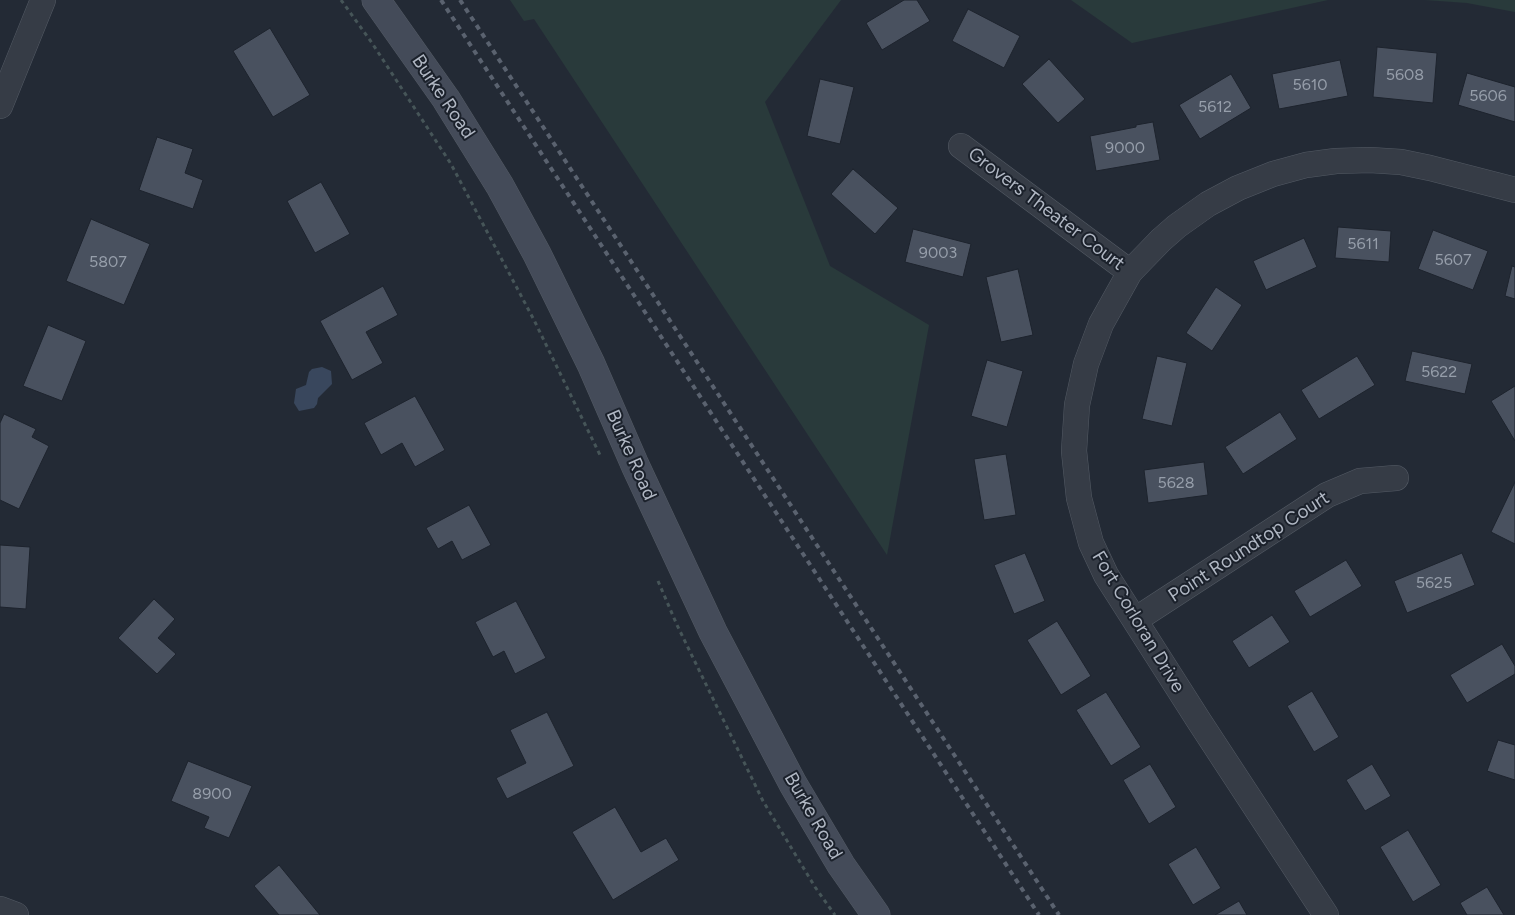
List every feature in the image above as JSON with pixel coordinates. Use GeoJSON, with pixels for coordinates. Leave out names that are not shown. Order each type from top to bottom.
{"type":"FeatureCollection","features":[{"type":"Feature","properties":{"kind":"street"},"geometry":{"type":"LineString","coordinates":[[0,106],[43,0]]}},
{"type":"Feature","properties":{"kind":"street","name":"Burke Road"},"geometry":{"type":"LineString","coordinates":[[376,0],[446,99],[500,186],[591,364],[635,466],[713,632],[793,784],[841,865],[876,915]]}},
{"type":"Feature","properties":{"kind":"street","name":"Grovers Theater Court"},"geometry":{"type":"LineString","coordinates":[[962,146],[1130,272]]}},
{"type":"Feature","properties":{"kind":"street","name":"Fort Corloran Drive"},"geometry":{"type":"LineString","coordinates":[[1326,915],[1106,575],[1091,543],[1079,498],[1074,451],[1077,405],[1086,364],[1101,324],[1130,272],[1177,226],[1208,204],[1238,188],[1273,174],[1306,165],[1336,161],[1370,160],[1401,162],[1430,168],[1515,190]]}},
{"type":"Feature","properties":{"kind":"street","name":"Point Roundtop Court"},"geometry":{"type":"LineString","coordinates":[[1135,620],[1327,494],[1360,482],[1396,478]]}},
{"type":"Feature","properties":{"kind":"street"},"geometry":{"type":"LineString","coordinates":[[0,909],[16,915]]}},
{"type":"Feature","properties":{"kind":"path"},"geometry":{"type":"LineString","coordinates":[[341,0],[372,43],[451,164],[530,312],[603,460]]}},
{"type":"Feature","properties":{"kind":"path"},"geometry":{"type":"LineString","coordinates":[[655,574],[677,625],[763,801],[815,887],[835,915]]}},
{"type":"Feature","properties":{"kind":"shaded area"},"geometry":{"type":"Polygon","coordinates":[[[510,0],[841,0],[765,102],[830,266],[929,325],[887,555],[534,19],[524,21],[510,0]]]}},
{"type":"Feature","properties":{"kind":"shaded area"},"geometry":{"type":"Polygon","coordinates":[[[1071,0],[1328,0],[1132,43],[1071,0]]]}},
{"type":"Feature","properties":{"kind":"shaded area"},"geometry":{"type":"Polygon","coordinates":[[[1425,0],[1515,0],[1515,12],[1467,3],[1425,0]]]}},
{"type":"Feature","properties":{"kind":"water"},"geometry":{"type":"Polygon","coordinates":[[[322,367],[331,371],[332,384],[318,398],[314,408],[299,411],[294,403],[296,389],[306,385],[309,372],[312,369],[322,367]]]}},
{"type":"Feature","properties":{"kind":"building"},"geometry":{"type":"Polygon","coordinates":[[[904,0],[917,0],[930,21],[882,50],[866,23],[904,0]]]}},
{"type":"Feature","properties":{"kind":"building"},"geometry":{"type":"Polygon","coordinates":[[[968,9],[1020,36],[1004,68],[952,41],[968,9]]]}},
{"type":"Feature","properties":{"kind":"building"},"geometry":{"type":"Polygon","coordinates":[[[270,28],[310,95],[273,117],[233,51],[270,28]]]}},
{"type":"Feature","properties":{"kind":"building"},"geometry":{"type":"Polygon","coordinates":[[[1377,47],[1437,53],[1433,103],[1373,97],[1377,47]]]}},
{"type":"Feature","properties":{"kind":"building"},"geometry":{"type":"Polygon","coordinates":[[[1049,59],[1085,99],[1058,123],[1022,84],[1049,59]]]}},
{"type":"Feature","properties":{"kind":"building"},"geometry":{"type":"Polygon","coordinates":[[[1340,60],[1348,96],[1279,109],[1272,74],[1340,60]]]}},
{"type":"Feature","properties":{"kind":"building"},"geometry":{"type":"Polygon","coordinates":[[[1467,73],[1515,87],[1515,122],[1458,105],[1467,73]]]}},
{"type":"Feature","properties":{"kind":"building"},"geometry":{"type":"Polygon","coordinates":[[[1231,74],[1251,108],[1200,139],[1179,105],[1231,74]]]}},
{"type":"Feature","properties":{"kind":"building"},"geometry":{"type":"Polygon","coordinates":[[[820,79],[854,87],[840,144],[807,136],[820,79]]]}},
{"type":"Feature","properties":{"kind":"building"},"geometry":{"type":"Polygon","coordinates":[[[1153,122],[1160,160],[1096,171],[1090,136],[1153,122]]]}},
{"type":"Feature","properties":{"kind":"building"},"geometry":{"type":"Polygon","coordinates":[[[157,137],[193,149],[185,173],[203,180],[193,209],[139,190],[157,137]]]}},
{"type":"Feature","properties":{"kind":"building"},"geometry":{"type":"Polygon","coordinates":[[[853,169],[898,208],[875,234],[831,194],[853,169]]]}},
{"type":"Feature","properties":{"kind":"building"},"geometry":{"type":"Polygon","coordinates":[[[321,182],[350,234],[315,253],[287,201],[321,182]]]}},
{"type":"Feature","properties":{"kind":"building"},"geometry":{"type":"Polygon","coordinates":[[[91,219],[150,244],[124,305],[66,281],[91,219]]]}},
{"type":"Feature","properties":{"kind":"building"},"geometry":{"type":"Polygon","coordinates":[[[1338,227],[1391,231],[1389,262],[1335,258],[1338,227]]]}},
{"type":"Feature","properties":{"kind":"building"},"geometry":{"type":"Polygon","coordinates":[[[913,229],[971,244],[963,277],[905,262],[913,229]]]}},
{"type":"Feature","properties":{"kind":"building"},"geometry":{"type":"Polygon","coordinates":[[[1433,230],[1488,251],[1473,290],[1418,269],[1433,230]]]}},
{"type":"Feature","properties":{"kind":"building"},"geometry":{"type":"Polygon","coordinates":[[[1304,238],[1317,267],[1266,290],[1253,261],[1304,238]]]}},
{"type":"Feature","properties":{"kind":"building"},"geometry":{"type":"Polygon","coordinates":[[[1512,266],[1515,267],[1515,299],[1505,296],[1512,266]]]}},
{"type":"Feature","properties":{"kind":"building"},"geometry":{"type":"Polygon","coordinates":[[[1018,269],[1033,335],[1001,342],[986,277],[1018,269]]]}},
{"type":"Feature","properties":{"kind":"building"},"geometry":{"type":"Polygon","coordinates":[[[383,286],[398,315],[366,332],[383,363],[352,380],[320,321],[383,286]]]}},
{"type":"Feature","properties":{"kind":"building"},"geometry":{"type":"Polygon","coordinates":[[[1216,287],[1242,305],[1212,351],[1186,333],[1216,287]]]}},
{"type":"Feature","properties":{"kind":"building"},"geometry":{"type":"Polygon","coordinates":[[[48,325],[86,341],[62,401],[23,386],[48,325]]]}},
{"type":"Feature","properties":{"kind":"building"},"geometry":{"type":"Polygon","coordinates":[[[1412,351],[1472,364],[1465,394],[1405,381],[1412,351]]]}},
{"type":"Feature","properties":{"kind":"building"},"geometry":{"type":"Polygon","coordinates":[[[1157,356],[1187,363],[1172,426],[1142,419],[1157,356]]]}},
{"type":"Feature","properties":{"kind":"building"},"geometry":{"type":"Polygon","coordinates":[[[1357,356],[1375,385],[1319,419],[1301,390],[1357,356]]]}},
{"type":"Feature","properties":{"kind":"building"},"geometry":{"type":"Polygon","coordinates":[[[987,360],[1023,371],[1007,427],[971,416],[987,360]]]}},
{"type":"Feature","properties":{"kind":"building"},"geometry":{"type":"Polygon","coordinates":[[[1515,386],[1515,441],[1491,401],[1515,386]]]}},
{"type":"Feature","properties":{"kind":"building"},"geometry":{"type":"Polygon","coordinates":[[[415,396],[445,450],[415,467],[402,443],[381,455],[364,423],[415,396]]]}},
{"type":"Feature","properties":{"kind":"building"},"geometry":{"type":"Polygon","coordinates":[[[1280,412],[1297,439],[1243,474],[1225,447],[1280,412]]]}},
{"type":"Feature","properties":{"kind":"building"},"geometry":{"type":"Polygon","coordinates":[[[4,414],[36,429],[32,437],[49,446],[19,509],[0,500],[0,423],[4,414]]]}},
{"type":"Feature","properties":{"kind":"building"},"geometry":{"type":"Polygon","coordinates":[[[1006,454],[1016,515],[984,520],[974,459],[1006,454]]]}},
{"type":"Feature","properties":{"kind":"building"},"geometry":{"type":"Polygon","coordinates":[[[1204,462],[1208,495],[1148,503],[1144,470],[1204,462]]]}},
{"type":"Feature","properties":{"kind":"building"},"geometry":{"type":"Polygon","coordinates":[[[1515,482],[1515,544],[1491,532],[1515,482]]]}},
{"type":"Feature","properties":{"kind":"building"},"geometry":{"type":"Polygon","coordinates":[[[469,505],[491,545],[462,560],[452,541],[438,549],[426,528],[469,505]]]}},
{"type":"Feature","properties":{"kind":"building"},"geometry":{"type":"Polygon","coordinates":[[[0,545],[30,547],[26,609],[0,607],[0,545]]]}},
{"type":"Feature","properties":{"kind":"building"},"geometry":{"type":"Polygon","coordinates":[[[1025,553],[1045,601],[1014,614],[994,565],[1025,553]]]}},
{"type":"Feature","properties":{"kind":"building"},"geometry":{"type":"Polygon","coordinates":[[[1462,553],[1475,585],[1407,613],[1394,581],[1462,553]]]}},
{"type":"Feature","properties":{"kind":"building"},"geometry":{"type":"Polygon","coordinates":[[[1346,560],[1362,586],[1310,617],[1294,591],[1346,560]]]}},
{"type":"Feature","properties":{"kind":"building"},"geometry":{"type":"Polygon","coordinates":[[[154,599],[175,619],[158,638],[176,654],[157,674],[118,638],[154,599]]]}},
{"type":"Feature","properties":{"kind":"building"},"geometry":{"type":"Polygon","coordinates":[[[516,601],[546,658],[515,674],[504,651],[493,657],[475,622],[516,601]]]}},
{"type":"Feature","properties":{"kind":"building"},"geometry":{"type":"Polygon","coordinates":[[[1272,615],[1290,642],[1249,668],[1232,641],[1272,615]]]}},
{"type":"Feature","properties":{"kind":"building"},"geometry":{"type":"Polygon","coordinates":[[[1057,621],[1091,676],[1061,695],[1027,640],[1057,621]]]}},
{"type":"Feature","properties":{"kind":"building"},"geometry":{"type":"Polygon","coordinates":[[[1502,644],[1515,666],[1515,674],[1467,703],[1450,675],[1502,644]]]}},
{"type":"Feature","properties":{"kind":"building"},"geometry":{"type":"Polygon","coordinates":[[[1312,691],[1339,737],[1314,752],[1287,706],[1312,691]]]}},
{"type":"Feature","properties":{"kind":"building"},"geometry":{"type":"Polygon","coordinates":[[[1106,692],[1141,747],[1111,766],[1076,710],[1106,692]]]}},
{"type":"Feature","properties":{"kind":"building"},"geometry":{"type":"Polygon","coordinates":[[[547,712],[574,766],[507,799],[496,778],[526,763],[510,730],[547,712]]]}},
{"type":"Feature","properties":{"kind":"building"},"geometry":{"type":"Polygon","coordinates":[[[1498,740],[1515,745],[1515,780],[1487,771],[1498,740]]]}},
{"type":"Feature","properties":{"kind":"building"},"geometry":{"type":"Polygon","coordinates":[[[188,761],[252,786],[229,838],[204,828],[209,817],[171,801],[188,761]]]}},
{"type":"Feature","properties":{"kind":"building"},"geometry":{"type":"Polygon","coordinates":[[[1150,764],[1176,807],[1149,824],[1123,780],[1150,764]]]}},
{"type":"Feature","properties":{"kind":"building"},"geometry":{"type":"Polygon","coordinates":[[[1372,764],[1391,796],[1365,811],[1346,780],[1372,764]]]}},
{"type":"Feature","properties":{"kind":"building"},"geometry":{"type":"Polygon","coordinates":[[[615,807],[641,852],[666,838],[679,860],[613,900],[572,832],[615,807]]]}},
{"type":"Feature","properties":{"kind":"building"},"geometry":{"type":"Polygon","coordinates":[[[1408,830],[1441,885],[1413,902],[1380,847],[1408,830]]]}},
{"type":"Feature","properties":{"kind":"building"},"geometry":{"type":"Polygon","coordinates":[[[1196,847],[1221,888],[1193,905],[1168,864],[1196,847]]]}},
{"type":"Feature","properties":{"kind":"building"},"geometry":{"type":"Polygon","coordinates":[[[279,865],[320,915],[279,915],[254,886],[279,865]]]}},
{"type":"Feature","properties":{"kind":"building"},"geometry":{"type":"Polygon","coordinates":[[[1487,887],[1504,915],[1467,915],[1460,903],[1487,887]]]}},
{"type":"Feature","properties":{"kind":"building"},"geometry":{"type":"Polygon","coordinates":[[[1239,901],[1247,915],[1215,915],[1239,901]]]}},
{"type":"Feature","properties":{"kind":"railway"},"geometry":{"type":"LineString","coordinates":[[441,0],[1039,915]]}},
{"type":"Feature","properties":{"kind":"railway"},"geometry":{"type":"LineString","coordinates":[[460,0],[1059,915]]}}]}
